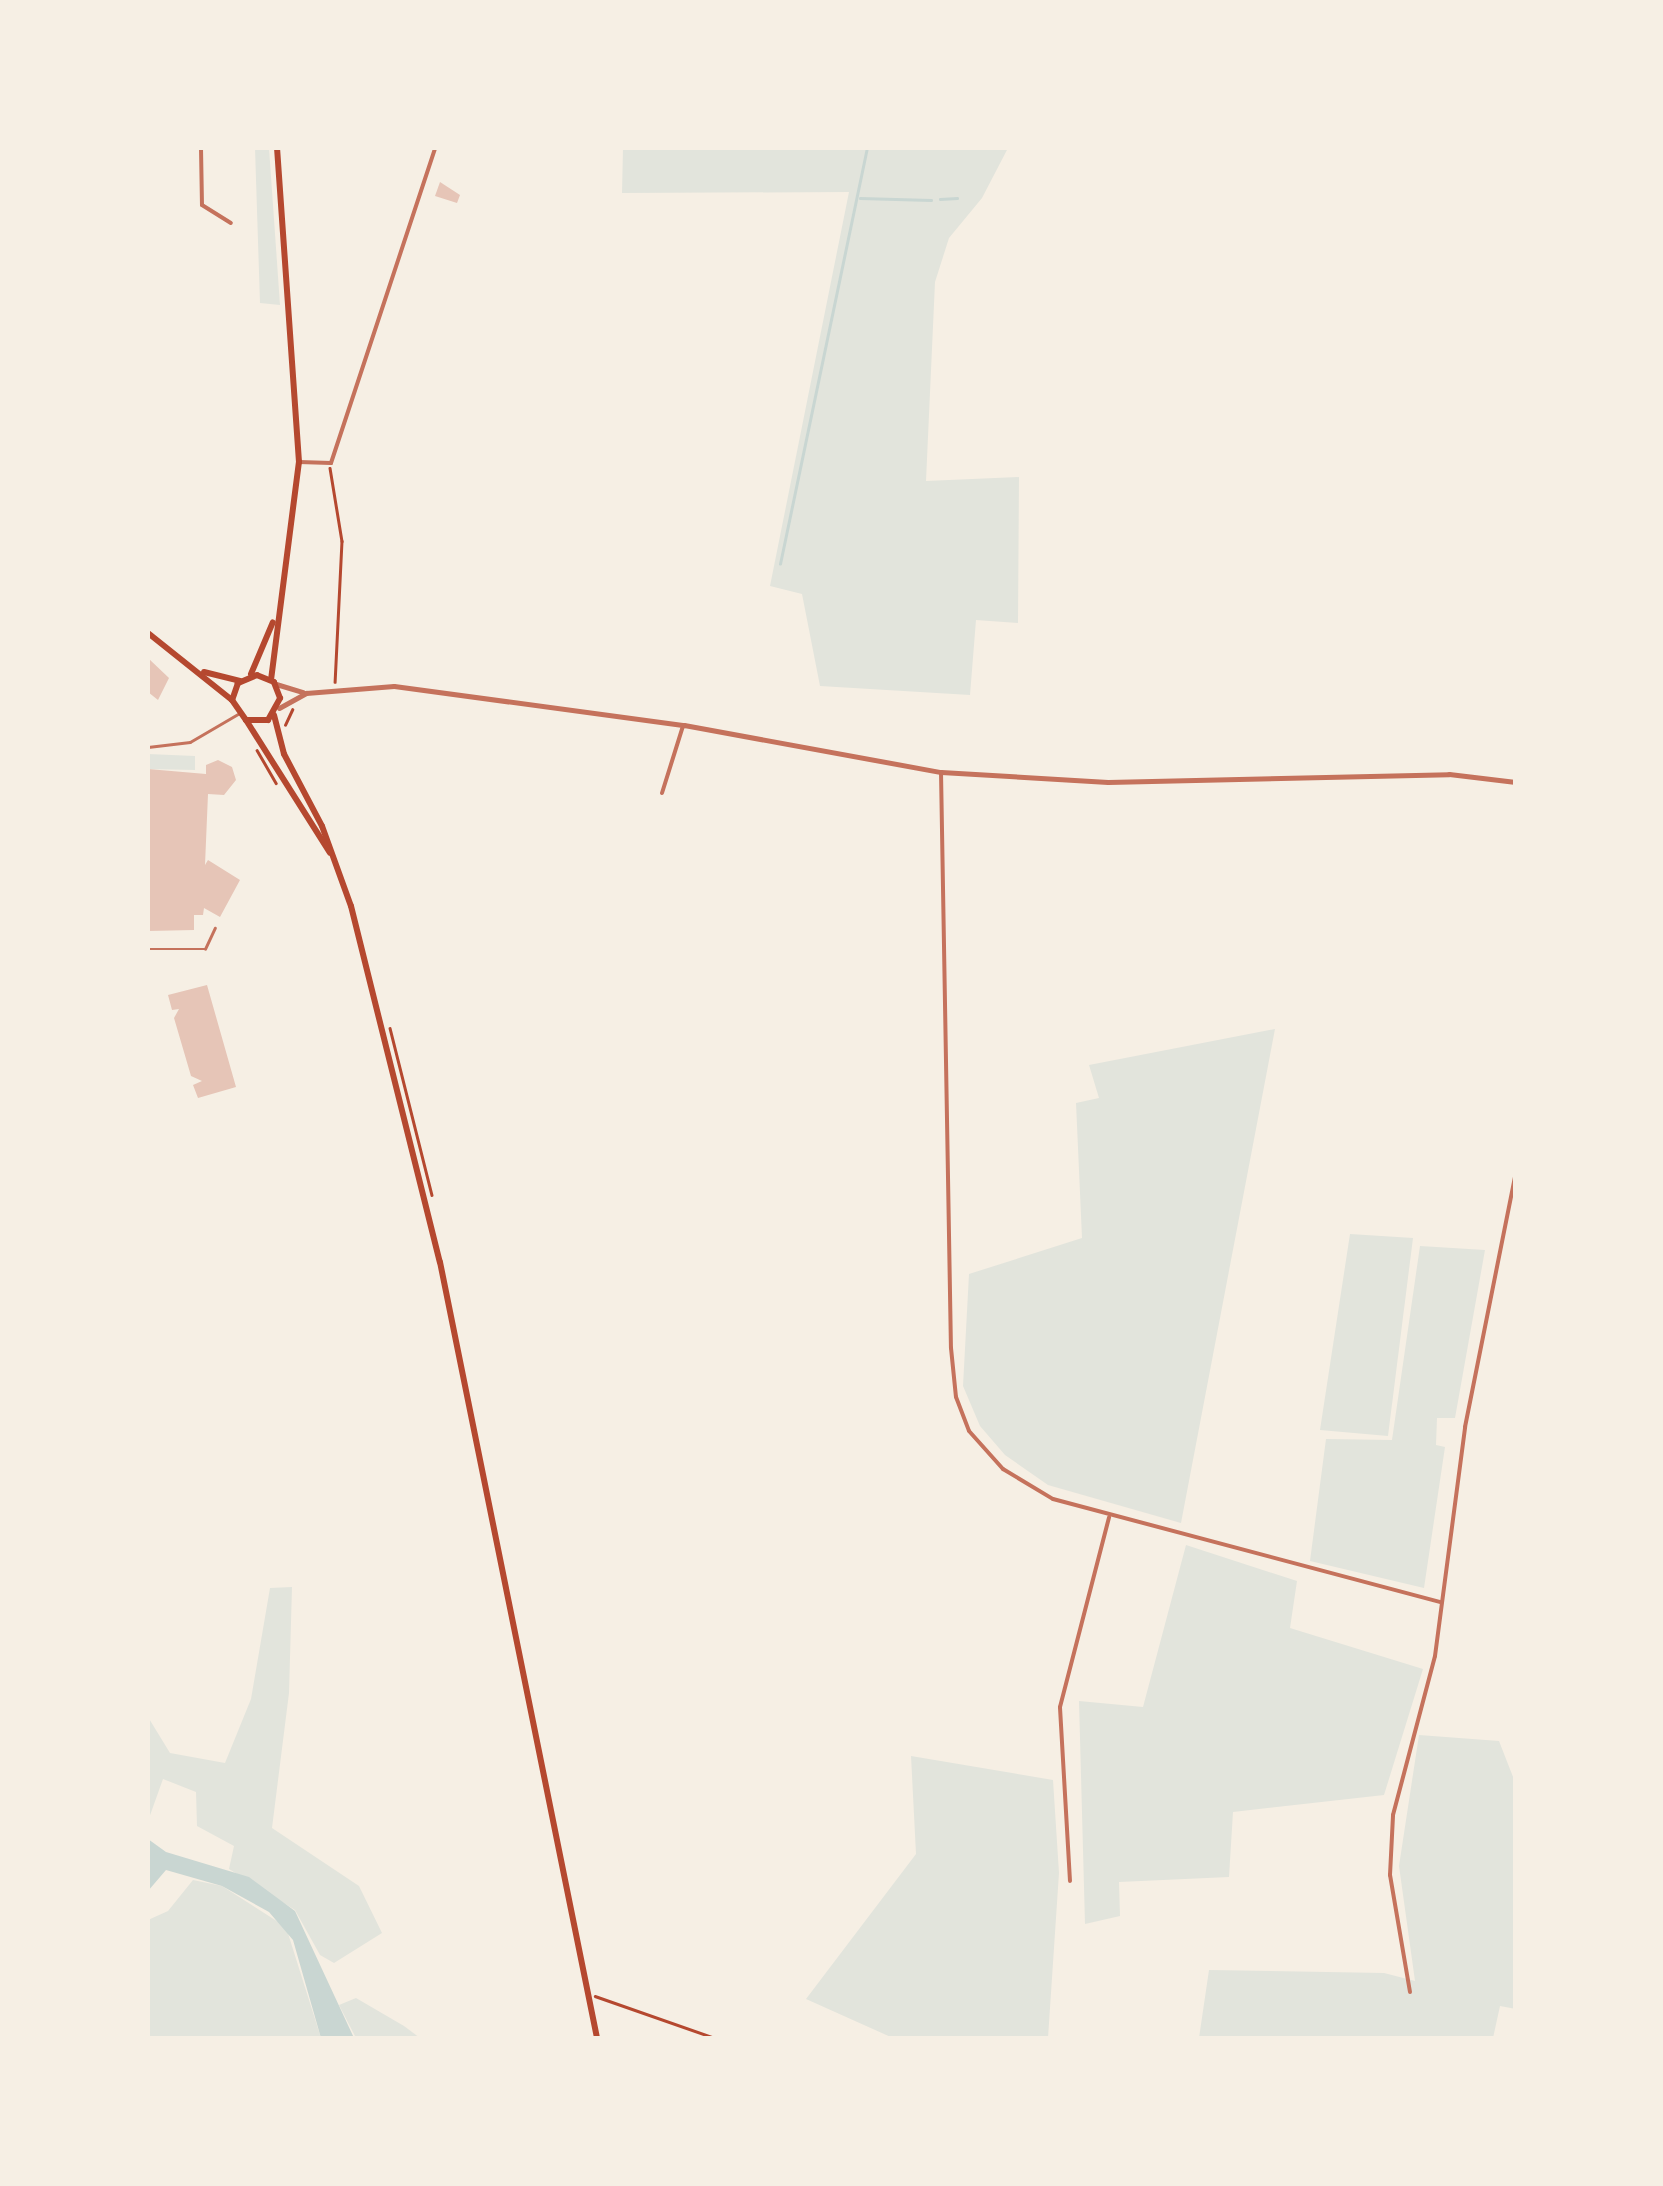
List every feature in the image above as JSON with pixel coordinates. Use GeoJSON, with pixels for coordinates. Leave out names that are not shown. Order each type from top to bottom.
{"type":"FeatureCollection","features":[{"type":"Feature","properties":{"kind":"main road"},"geometry":{"type":"LineString","coordinates":[[278,148],[299,462],[274,620],[276,712],[284,754],[342,876],[440,1262],[598,2038]]}},
{"type":"Feature","properties":{"kind":"main road"},"geometry":{"type":"LineString","coordinates":[[232,700],[241,681],[249,676],[274,620]]}},
{"type":"Feature","properties":{"kind":"main road"},"geometry":{"type":"LineString","coordinates":[[148,633],[232,700],[310,814],[342,876]]}},
{"type":"Feature","properties":{"kind":"main road"},"geometry":{"type":"LineString","coordinates":[[196,668],[241,681]]}},
{"type":"Feature","properties":{"kind":"main road"},"geometry":{"type":"LineString","coordinates":[[249,676],[274,682]]}},
{"type":"Feature","properties":{"kind":"main road"},"geometry":{"type":"LineString","coordinates":[[246,720],[276,712]]}},
{"type":"Feature","properties":{"kind":"street"},"geometry":{"type":"LineString","coordinates":[[201,148],[202,205],[231,223]]}},
{"type":"Feature","properties":{"kind":"street"},"geometry":{"type":"LineString","coordinates":[[299,462],[331,463],[435,148]]}},
{"type":"Feature","properties":{"kind":"street"},"geometry":{"type":"LineString","coordinates":[[274,682],[306,693]]}},
{"type":"Feature","properties":{"kind":"street"},"geometry":{"type":"LineString","coordinates":[[276,712],[306,693],[394,686],[684,725],[941,772],[1108,782],[1449,774],[1516,782]]}},
{"type":"Feature","properties":{"kind":"street"},"geometry":{"type":"LineString","coordinates":[[662,793],[684,725]]}},
{"type":"Feature","properties":{"kind":"street"},"geometry":{"type":"LineString","coordinates":[[941,772],[956,1397],[974,1440],[1014,1478],[1108,1517],[1441,1602]]}},
{"type":"Feature","properties":{"kind":"street"},"geometry":{"type":"LineString","coordinates":[[1410,1992],[1390,1875],[1392,1815],[1435,1656],[1466,1427],[1516,1172]]}},
{"type":"Feature","properties":{"kind":"street"},"geometry":{"type":"LineString","coordinates":[[1070,1880],[1060,1707],[1108,1517]]}},
{"type":"Feature","properties":{"kind":"lane"},"geometry":{"type":"LineString","coordinates":[[148,747],[190,742],[238,714]]}},
{"type":"Feature","properties":{"kind":"lane"},"geometry":{"type":"LineString","coordinates":[[148,949],[205,949],[215,928]]}},
{"type":"Feature","properties":{"kind":"path"},"geometry":{"type":"LineString","coordinates":[[331,463],[327,478],[342,541],[334,689]]}},
{"type":"Feature","properties":{"kind":"path"},"geometry":{"type":"LineString","coordinates":[[284,734],[285,720],[298,705]]}},
{"type":"Feature","properties":{"kind":"path"},"geometry":{"type":"LineString","coordinates":[[260,762],[281,790]]}},
{"type":"Feature","properties":{"kind":"path"},"geometry":{"type":"LineString","coordinates":[[588,1994],[716,2038]]}},
{"type":"Feature","properties":{"kind":"shaded area"},"geometry":{"type":"Polygon","coordinates":[[[255,148],[269,148],[280,305],[260,303],[255,148]]]}},
{"type":"Feature","properties":{"kind":"shaded area"},"geometry":{"type":"Polygon","coordinates":[[[623,148],[1008,148],[982,198],[949,238],[935,282],[926,481],[1019,477],[1018,623],[976,620],[970,695],[820,686],[802,594],[770,586],[849,192],[622,193],[623,148]]]}},
{"type":"Feature","properties":{"kind":"shaded area"},"geometry":{"type":"Polygon","coordinates":[[[148,754],[195,756],[195,770],[148,769],[148,754]]]}},
{"type":"Feature","properties":{"kind":"shaded area"},"geometry":{"type":"Polygon","coordinates":[[[1275,1029],[1181,1523],[1048,1485],[1005,1455],[980,1426],[963,1386],[969,1274],[1082,1238],[1076,1103],[1099,1098],[1089,1065],[1275,1029]]]}},
{"type":"Feature","properties":{"kind":"shaded area"},"geometry":{"type":"Polygon","coordinates":[[[1350,1234],[1413,1238],[1388,1436],[1320,1430],[1350,1234]]]}},
{"type":"Feature","properties":{"kind":"shaded area"},"geometry":{"type":"Polygon","coordinates":[[[1420,1246],[1485,1250],[1455,1418],[1437,1418],[1436,1445],[1445,1447],[1424,1588],[1310,1561],[1326,1439],[1392,1440],[1420,1246]]]}},
{"type":"Feature","properties":{"kind":"shaded area"},"geometry":{"type":"Polygon","coordinates":[[[1186,1545],[1297,1581],[1290,1628],[1423,1669],[1384,1795],[1233,1812],[1229,1877],[1119,1882],[1120,1916],[1085,1924],[1079,1701],[1143,1707],[1186,1545]]]}},
{"type":"Feature","properties":{"kind":"shaded area"},"geometry":{"type":"Polygon","coordinates":[[[292,1587],[289,1693],[272,1828],[359,1886],[382,1933],[334,1963],[320,1955],[295,1910],[229,1869],[234,1846],[197,1826],[196,1792],[163,1779],[148,1821],[148,1717],[170,1753],[225,1763],[251,1699],[270,1588],[292,1587]]]}},
{"type":"Feature","properties":{"kind":"shaded area"},"geometry":{"type":"Polygon","coordinates":[[[1419,1735],[1499,1741],[1515,1782],[1516,2009],[1500,2006],[1493,2038],[1199,2038],[1209,1970],[1384,1973],[1415,1981],[1399,1866],[1419,1735]]]}},
{"type":"Feature","properties":{"kind":"shaded area"},"geometry":{"type":"Polygon","coordinates":[[[911,1756],[1053,1780],[1059,1873],[1048,2038],[893,2038],[806,1999],[916,1854],[911,1756]]]}},
{"type":"Feature","properties":{"kind":"shaded area"},"geometry":{"type":"Polygon","coordinates":[[[148,1839],[166,1852],[249,1877],[295,1911],[354,2038],[321,2038],[293,1940],[269,1912],[222,1886],[166,1870],[148,1891],[148,1839]]]}},
{"type":"Feature","properties":{"kind":"shaded area"},"geometry":{"type":"Polygon","coordinates":[[[193,1880],[222,1886],[286,1927],[321,2038],[148,2038],[148,1920],[168,1911],[193,1880]]]}},
{"type":"Feature","properties":{"kind":"shaded area"},"geometry":{"type":"Polygon","coordinates":[[[356,1998],[420,2038],[356,2038],[339,2005],[356,1998]]]}},
{"type":"Feature","properties":{"kind":"building"},"geometry":{"type":"Polygon","coordinates":[[[440,182],[460,195],[457,203],[435,196],[440,182]]]}},
{"type":"Feature","properties":{"kind":"building"},"geometry":{"type":"Polygon","coordinates":[[[148,658],[169,678],[158,700],[148,692],[148,658]]]}},
{"type":"Feature","properties":{"kind":"building"},"geometry":{"type":"Polygon","coordinates":[[[218,760],[232,767],[236,780],[224,795],[208,794],[205,865],[208,860],[240,880],[220,917],[204,908],[203,915],[194,915],[194,930],[148,931],[148,769],[206,774],[206,765],[218,760]]]}},
{"type":"Feature","properties":{"kind":"building"},"geometry":{"type":"Polygon","coordinates":[[[207,985],[236,1087],[198,1098],[193,1085],[202,1081],[191,1076],[174,1018],[179,1009],[172,1010],[168,995],[207,985]]]}},
{"type":"Feature","properties":{"kind":"waterway"},"geometry":{"type":"LineString","coordinates":[[780,564],[867,148]]}},
{"type":"Feature","properties":{"kind":"waterway"},"geometry":{"type":"LineString","coordinates":[[860,198],[931,200]]}},
{"type":"Feature","properties":{"kind":"waterway"},"geometry":{"type":"LineString","coordinates":[[940,199],[957,198]]}}]}
